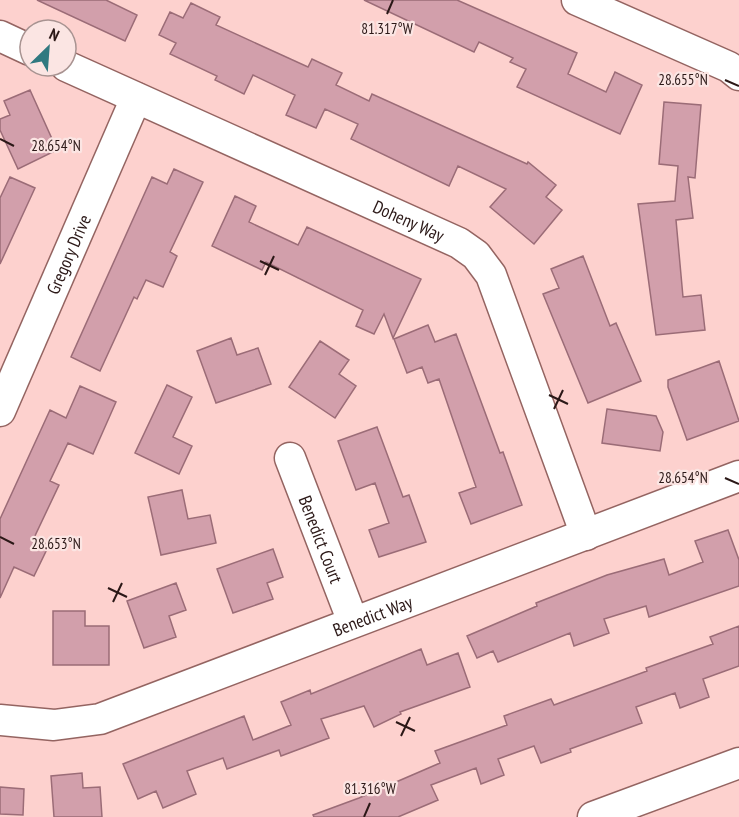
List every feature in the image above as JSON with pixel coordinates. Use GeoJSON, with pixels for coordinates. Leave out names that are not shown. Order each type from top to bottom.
{"type":"FeatureCollection","features":[{"type":"Feature","properties":{"kind":"street"},"geometry":{"type":"LineString","coordinates":[[577,0],[729,67],[739,75]]}},
{"type":"Feature","properties":{"kind":"street"},"geometry":{"type":"LineString","coordinates":[[0,36],[18,44]]}},
{"type":"Feature","properties":{"kind":"street","name":"Doheny Way"},"geometry":{"type":"LineString","coordinates":[[78,71],[459,243],[476,255],[490,275],[586,535]]}},
{"type":"Feature","properties":{"kind":"street","name":"Gregory Drive"},"geometry":{"type":"LineString","coordinates":[[0,411],[136,98]]}},
{"type":"Feature","properties":{"kind":"street","name":"Benedict Court"},"geometry":{"type":"LineString","coordinates":[[290,458],[353,622]]}},
{"type":"Feature","properties":{"kind":"street","name":"Benedict Way"},"geometry":{"type":"LineString","coordinates":[[0,720],[54,725],[100,719],[739,476]]}},
{"type":"Feature","properties":{"kind":"street"},"geometry":{"type":"LineString","coordinates":[[593,817],[739,763]]}},
{"type":"Feature","properties":{"kind":"building"},"geometry":{"type":"Polygon","coordinates":[[[37,0],[106,0],[137,15],[125,41],[37,0]]]}},
{"type":"Feature","properties":{"kind":"building"},"geometry":{"type":"Polygon","coordinates":[[[364,0],[457,0],[577,53],[568,74],[606,92],[615,72],[642,85],[620,134],[517,87],[526,69],[510,62],[513,58],[479,42],[474,52],[364,0]]]}},
{"type":"Feature","properties":{"kind":"building"},"geometry":{"type":"Polygon","coordinates":[[[191,3],[220,17],[216,25],[308,67],[312,59],[342,73],[336,85],[369,101],[372,94],[527,164],[528,162],[556,185],[546,197],[562,210],[534,244],[490,207],[506,189],[458,166],[449,186],[351,139],[358,124],[325,109],[316,128],[286,115],[295,95],[253,75],[244,94],[215,80],[217,76],[170,54],[176,43],[159,35],[170,12],[183,18],[191,3]]]}},
{"type":"Feature","properties":{"kind":"building"},"geometry":{"type":"Polygon","coordinates":[[[30,90],[57,150],[18,169],[0,130],[0,119],[10,115],[4,101],[30,90]]]}},
{"type":"Feature","properties":{"kind":"building"},"geometry":{"type":"Polygon","coordinates":[[[664,102],[701,105],[695,178],[688,177],[693,218],[676,220],[683,297],[701,295],[705,330],[656,335],[638,204],[675,201],[678,166],[659,164],[664,102]]]}},
{"type":"Feature","properties":{"kind":"building"},"geometry":{"type":"Polygon","coordinates":[[[174,169],[203,182],[170,252],[177,256],[163,287],[146,280],[137,299],[134,297],[100,371],[71,357],[152,177],[167,184],[174,169]]]}},
{"type":"Feature","properties":{"kind":"building"},"geometry":{"type":"Polygon","coordinates":[[[10,177],[35,188],[0,264],[0,198],[10,177]]]}},
{"type":"Feature","properties":{"kind":"building"},"geometry":{"type":"Polygon","coordinates":[[[235,196],[256,206],[249,222],[298,245],[307,227],[421,279],[393,338],[384,314],[374,334],[356,326],[363,310],[266,262],[262,270],[212,246],[235,196]]]}},
{"type":"Feature","properties":{"kind":"building"},"geometry":{"type":"Polygon","coordinates":[[[583,256],[610,326],[616,323],[641,381],[588,403],[543,294],[559,288],[551,269],[583,256]]]}},
{"type":"Feature","properties":{"kind":"building"},"geometry":{"type":"Polygon","coordinates":[[[428,325],[435,342],[456,334],[500,453],[503,452],[522,505],[471,524],[459,493],[476,487],[439,379],[428,383],[422,367],[407,373],[394,339],[428,325]]]}},
{"type":"Feature","properties":{"kind":"building"},"geometry":{"type":"Polygon","coordinates":[[[231,338],[237,355],[258,348],[271,384],[216,403],[197,351],[231,338]]]}},
{"type":"Feature","properties":{"kind":"building"},"geometry":{"type":"Polygon","coordinates":[[[320,341],[349,360],[339,374],[356,386],[335,418],[289,387],[320,341]]]}},
{"type":"Feature","properties":{"kind":"building"},"geometry":{"type":"Polygon","coordinates":[[[719,361],[739,421],[687,440],[668,387],[668,380],[719,361]]]}},
{"type":"Feature","properties":{"kind":"building"},"geometry":{"type":"Polygon","coordinates":[[[167,385],[192,397],[173,437],[192,446],[179,474],[135,453],[167,385]]]}},
{"type":"Feature","properties":{"kind":"building"},"geometry":{"type":"Polygon","coordinates":[[[80,386],[116,402],[93,454],[68,443],[50,481],[59,485],[34,538],[49,545],[34,576],[14,567],[0,598],[0,519],[50,410],[66,418],[80,386]]]}},
{"type":"Feature","properties":{"kind":"building"},"geometry":{"type":"Polygon","coordinates":[[[607,409],[656,416],[663,432],[660,451],[602,443],[607,409]]]}},
{"type":"Feature","properties":{"kind":"building"},"geometry":{"type":"Polygon","coordinates":[[[377,427],[403,497],[409,495],[426,542],[379,557],[369,530],[389,523],[375,483],[356,490],[338,441],[377,427]]]}},
{"type":"Feature","properties":{"kind":"building"},"geometry":{"type":"Polygon","coordinates":[[[182,490],[188,519],[210,515],[216,543],[161,555],[148,497],[182,490]]]}},
{"type":"Feature","properties":{"kind":"building"},"geometry":{"type":"Polygon","coordinates":[[[728,530],[739,560],[739,586],[649,617],[646,606],[604,619],[609,633],[574,646],[570,633],[498,662],[493,651],[477,658],[467,636],[537,606],[536,603],[607,575],[664,559],[669,575],[703,562],[695,541],[728,530]]]}},
{"type":"Feature","properties":{"kind":"building"},"geometry":{"type":"Polygon","coordinates":[[[273,549],[283,577],[267,583],[273,599],[233,613],[217,569],[273,549]]]}},
{"type":"Feature","properties":{"kind":"building"},"geometry":{"type":"Polygon","coordinates":[[[176,583],[186,610],[169,616],[176,637],[144,648],[127,601],[176,583]]]}},
{"type":"Feature","properties":{"kind":"building"},"geometry":{"type":"Polygon","coordinates":[[[53,611],[85,611],[85,626],[109,626],[109,665],[53,665],[53,611]]]}},
{"type":"Feature","properties":{"kind":"building"},"geometry":{"type":"Polygon","coordinates":[[[739,626],[739,666],[703,679],[709,697],[680,708],[675,693],[636,707],[642,723],[570,749],[571,752],[541,763],[534,746],[498,759],[504,775],[481,784],[476,768],[431,785],[438,800],[398,817],[314,817],[313,815],[440,763],[435,751],[507,725],[504,716],[551,699],[554,705],[647,671],[646,668],[713,644],[710,637],[739,626]]]}},
{"type":"Feature","properties":{"kind":"building"},"geometry":{"type":"Polygon","coordinates":[[[421,649],[427,665],[458,653],[470,687],[400,712],[401,714],[374,727],[364,706],[321,719],[329,738],[281,756],[279,750],[227,769],[223,758],[187,771],[196,794],[163,808],[156,791],[138,799],[123,764],[244,716],[253,740],[291,725],[281,702],[310,690],[311,694],[421,649]]]}},
{"type":"Feature","properties":{"kind":"building"},"geometry":{"type":"Polygon","coordinates":[[[82,773],[83,788],[100,787],[102,817],[54,817],[51,776],[82,773]]]}},
{"type":"Feature","properties":{"kind":"building"},"geometry":{"type":"Polygon","coordinates":[[[0,787],[24,789],[23,815],[0,814],[0,787]]]}}]}
